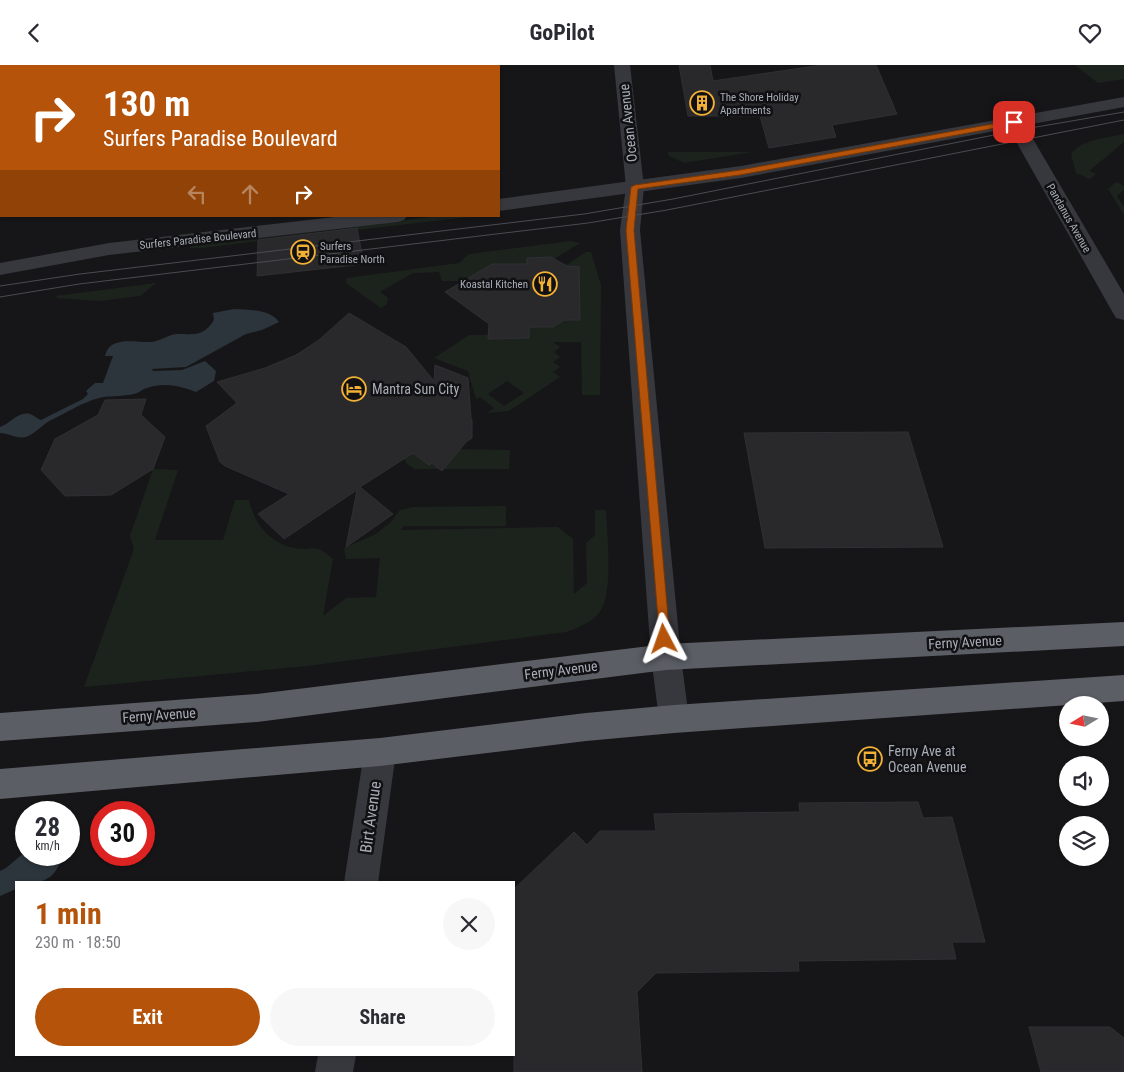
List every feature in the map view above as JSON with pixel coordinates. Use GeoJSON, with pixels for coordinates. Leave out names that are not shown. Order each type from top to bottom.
{"type":"FeatureCollection","features":[{"type":"Feature","properties":{"kind":"highway","name":"Ferny Avenue"},"geometry":{"type":"LineString","coordinates":[[0,727],[257,708],[666,657],[1124,635]]}},
{"type":"Feature","properties":{"kind":"highway"},"geometry":{"type":"LineString","coordinates":[[0,784],[380,752],[577,728],[674,719],[1124,688]]}},
{"type":"Feature","properties":{"kind":"street","name":"Ocean Avenue"},"geometry":{"type":"LineString","coordinates":[[622,65],[635,187],[630,230],[666,657],[674,719]]}},
{"type":"Feature","properties":{"kind":"street"},"geometry":{"type":"LineString","coordinates":[[500,205],[740,173],[1124,102]]}},
{"type":"Feature","properties":{"kind":"street","name":"Pandanus Avenue"},"geometry":{"type":"LineString","coordinates":[[1014,122],[1124,313]]}},
{"type":"Feature","properties":{"kind":"street","name":"Surfers Paradise Boulevard"},"geometry":{"type":"LineString","coordinates":[[5,267],[109,249],[388,217]]}},
{"type":"Feature","properties":{"kind":"street","name":"Birt Avenue"},"geometry":{"type":"LineString","coordinates":[[361,881],[380,752]]}},
{"type":"Feature","properties":{"kind":"street"},"geometry":{"type":"LineString","coordinates":[[334,1072],[337,1056]]}},
{"type":"Feature","properties":{"kind":"shaded area"},"geometry":{"type":"Polygon","coordinates":[[[1075,65],[1124,65],[1124,79],[1098,83],[1075,65]]]}},
{"type":"Feature","properties":{"kind":"shaded area"},"geometry":{"type":"Polygon","coordinates":[[[1124,134],[1124,142],[1089,171],[1096,174],[1090,179],[1076,173],[1071,154],[1076,149],[1088,142],[1124,134]]]}},
{"type":"Feature","properties":{"kind":"shaded area"},"geometry":{"type":"Polygon","coordinates":[[[668,152],[752,152],[684,163],[669,156],[668,152]]]}},
{"type":"Feature","properties":{"kind":"shaded area"},"geometry":{"type":"Polygon","coordinates":[[[1116,182],[1124,186],[1124,190],[1117,196],[1124,207],[1124,215],[1108,189],[1116,182]]]}},
{"type":"Feature","properties":{"kind":"shaded area"},"geometry":{"type":"Polygon","coordinates":[[[430,217],[468,217],[357,230],[356,227],[203,248],[189,248],[192,245],[430,217]]]}},
{"type":"Feature","properties":{"kind":"shaded area"},"geometry":{"type":"Polygon","coordinates":[[[571,241],[580,243],[554,259],[527,258],[527,264],[464,281],[442,281],[439,272],[413,273],[380,292],[388,298],[387,304],[381,308],[346,283],[347,278],[459,263],[469,254],[571,241]]]}},
{"type":"Feature","properties":{"kind":"shaded area"},"geometry":{"type":"Polygon","coordinates":[[[586,252],[591,252],[601,285],[600,395],[582,395],[581,342],[553,342],[560,347],[554,352],[560,357],[553,362],[560,367],[553,372],[560,377],[509,411],[488,413],[494,408],[480,397],[476,399],[468,371],[434,358],[469,335],[488,335],[488,339],[528,338],[529,327],[553,327],[564,320],[579,320],[579,267],[565,266],[586,252]],[[507,381],[488,394],[504,406],[524,393],[507,381]]]}},
{"type":"Feature","properties":{"kind":"shaded area"},"geometry":{"type":"Polygon","coordinates":[[[156,283],[140,296],[99,301],[58,298],[56,296],[156,283]]]}},
{"type":"Feature","properties":{"kind":"shaded area"},"geometry":{"type":"Polygon","coordinates":[[[234,309],[265,312],[279,322],[262,330],[246,334],[186,367],[152,369],[153,371],[182,370],[205,361],[216,371],[214,381],[196,392],[170,385],[151,387],[138,393],[104,397],[87,402],[51,420],[26,437],[0,433],[0,427],[22,414],[30,414],[41,420],[83,399],[88,394],[86,391],[95,383],[103,383],[113,356],[105,356],[112,345],[124,341],[152,342],[175,334],[202,332],[214,320],[213,313],[234,309]]]}},
{"type":"Feature","properties":{"kind":"shaded area"},"geometry":{"type":"Polygon","coordinates":[[[404,445],[429,465],[432,463],[439,468],[450,461],[454,449],[510,450],[509,469],[415,469],[407,464],[400,452],[404,445]]]}},
{"type":"Feature","properties":{"kind":"shaded area"},"geometry":{"type":"Polygon","coordinates":[[[153,469],[178,470],[155,540],[223,540],[235,500],[249,500],[259,524],[277,542],[294,548],[321,550],[333,559],[323,616],[346,598],[376,597],[380,558],[346,559],[344,548],[376,534],[390,523],[400,510],[413,507],[506,506],[506,526],[404,526],[400,530],[558,527],[573,539],[574,594],[587,583],[586,543],[595,535],[595,510],[606,510],[608,579],[604,604],[592,620],[566,632],[307,666],[84,687],[134,549],[130,536],[153,469]]]}},
{"type":"Feature","properties":{"kind":"shaded area"},"geometry":{"type":"Polygon","coordinates":[[[15,860],[15,866],[58,866],[50,877],[45,880],[15,881],[15,889],[0,896],[0,871],[15,860]]]}},
{"type":"Feature","properties":{"kind":"building"},"geometry":{"type":"Polygon","coordinates":[[[679,65],[710,65],[713,81],[822,65],[876,65],[897,114],[832,125],[836,137],[769,148],[760,116],[688,116],[679,65]]]}},
{"type":"Feature","properties":{"kind":"building"},"geometry":{"type":"Polygon","coordinates":[[[357,228],[364,264],[257,276],[258,240],[357,228]]]}},
{"type":"Feature","properties":{"kind":"building"},"geometry":{"type":"Polygon","coordinates":[[[551,257],[567,266],[579,267],[580,320],[564,320],[553,327],[529,327],[529,338],[488,339],[489,324],[445,292],[492,264],[527,264],[527,258],[551,257]]]}},
{"type":"Feature","properties":{"kind":"building"},"geometry":{"type":"Polygon","coordinates":[[[349,313],[406,347],[434,381],[435,365],[468,378],[472,438],[466,442],[442,471],[432,463],[429,465],[413,453],[360,487],[393,514],[346,547],[357,490],[284,539],[258,514],[289,494],[225,466],[220,462],[206,426],[237,403],[217,382],[265,368],[296,355],[319,340],[349,313]]]}},
{"type":"Feature","properties":{"kind":"building"},"geometry":{"type":"Polygon","coordinates":[[[146,399],[141,415],[165,437],[153,469],[111,495],[65,496],[41,470],[55,439],[98,415],[105,400],[146,399]]]}},
{"type":"Feature","properties":{"kind":"building"},"geometry":{"type":"Polygon","coordinates":[[[908,432],[943,547],[765,548],[744,433],[908,432]]]}},
{"type":"Feature","properties":{"kind":"building"},"geometry":{"type":"Polygon","coordinates":[[[918,802],[923,818],[952,817],[985,942],[952,942],[956,959],[798,961],[799,971],[656,973],[637,992],[642,1072],[514,1072],[515,888],[574,832],[587,845],[600,831],[656,831],[654,814],[800,812],[799,803],[918,802]]]}},
{"type":"Feature","properties":{"kind":"building"},"geometry":{"type":"Polygon","coordinates":[[[1029,1027],[1110,1027],[1124,1038],[1124,1072],[1041,1072],[1029,1027]]]}},
{"type":"Feature","properties":{"kind":"tram line"},"geometry":{"type":"LineString","coordinates":[[0,286],[80,274],[584,214],[673,199],[1019,130],[1124,112]]}},
{"type":"Feature","properties":{"kind":"tram line"},"geometry":{"type":"LineString","coordinates":[[0,297],[79,284],[588,223],[667,210],[1124,120]]}},
{"type":"Feature","properties":{"kind":"place","name":"The Shore Holiday Apartments"},"geometry":{"type":"Point","coordinates":[702,103]}},
{"type":"Feature","properties":{"kind":"place","name":"Surfers Paradise North"},"geometry":{"type":"Point","coordinates":[303,252]}},
{"type":"Feature","properties":{"kind":"place","name":"Koastal Kitchen"},"geometry":{"type":"Point","coordinates":[545,284]}},
{"type":"Feature","properties":{"kind":"place","name":"Mantra Sun City"},"geometry":{"type":"Point","coordinates":[354,389]}},
{"type":"Feature","properties":{"kind":"place","name":"Ferny Ave at Ocean Avenue"},"geometry":{"type":"Point","coordinates":[870,759]}},
{"type":"Feature","properties":{"kind":"route"},"geometry":{"type":"LineString","coordinates":[[664,639],[630,230],[635,187],[740,173],[1014,122]]}}]}
